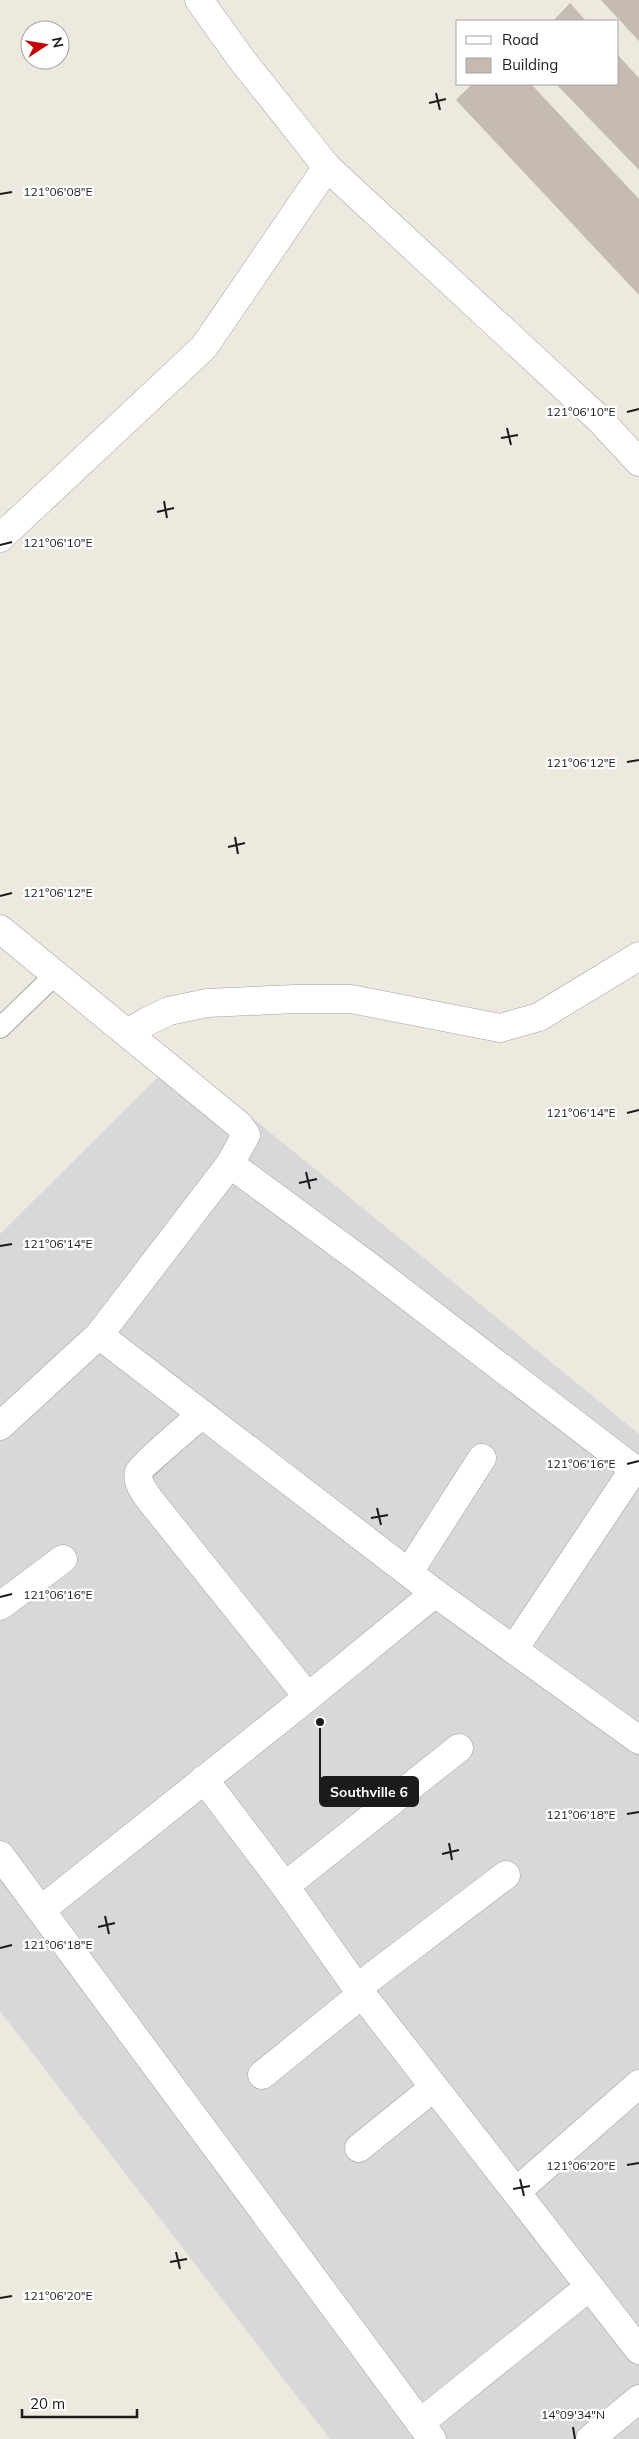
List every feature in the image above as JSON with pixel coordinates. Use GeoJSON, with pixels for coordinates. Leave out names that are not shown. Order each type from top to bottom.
{"type":"FeatureCollection","features":[{"type":"Feature","properties":{"kind":"street"},"geometry":{"type":"LineString","coordinates":[[199,0],[242,60],[327,167],[599,419],[639,462]]}},
{"type":"Feature","properties":{"kind":"street"},"geometry":{"type":"LineString","coordinates":[[0,538],[204,347],[327,167]]}},
{"type":"Feature","properties":{"kind":"street"},"geometry":{"type":"LineString","coordinates":[[0,929],[244,1129],[246,1135],[230,1164],[98,1335],[0,1426]]}},
{"type":"Feature","properties":{"kind":"street"},"geometry":{"type":"LineString","coordinates":[[128,1033],[146,1022],[170,1012],[207,1003],[295,999],[351,999],[500,1028],[539,1017],[639,956]]}},
{"type":"Feature","properties":{"kind":"street"},"geometry":{"type":"LineString","coordinates":[[230,1164],[362,1261],[637,1471],[514,1649]]}},
{"type":"Feature","properties":{"kind":"street"},"geometry":{"type":"LineString","coordinates":[[98,1335],[435,1592],[639,1740]]}},
{"type":"Feature","properties":{"kind":"street"},"geometry":{"type":"LineString","coordinates":[[202,1414],[177,1438],[144,1464],[139,1471],[138,1479],[150,1500],[308,1697]]}},
{"type":"Feature","properties":{"kind":"street"},"geometry":{"type":"LineString","coordinates":[[409,1572],[482,1458]]}},
{"type":"Feature","properties":{"kind":"street"},"geometry":{"type":"LineString","coordinates":[[0,1606],[63,1559]]}},
{"type":"Feature","properties":{"kind":"street"},"geometry":{"type":"LineString","coordinates":[[41,1910],[308,1697],[435,1592]]}},
{"type":"Feature","properties":{"kind":"street"},"geometry":{"type":"LineString","coordinates":[[285,1886],[459,1748]]}},
{"type":"Feature","properties":{"kind":"street"},"geometry":{"type":"LineString","coordinates":[[204,1779],[433,2088],[517,2191],[639,2350]]}},
{"type":"Feature","properties":{"kind":"street"},"geometry":{"type":"LineString","coordinates":[[0,1855],[426,2431],[589,2287]]}},
{"type":"Feature","properties":{"kind":"street"},"geometry":{"type":"LineString","coordinates":[[262,2074],[360,1991],[506,1876]]}},
{"type":"Feature","properties":{"kind":"street"},"geometry":{"type":"LineString","coordinates":[[517,2191],[639,2084]]}},
{"type":"Feature","properties":{"kind":"street"},"geometry":{"type":"LineString","coordinates":[[359,2148],[433,2088]]}},
{"type":"Feature","properties":{"kind":"street"},"geometry":{"type":"LineString","coordinates":[[590,2439],[639,2399]]}},
{"type":"Feature","properties":{"kind":"lane"},"geometry":{"type":"LineString","coordinates":[[0,1028],[56,974]]}},
{"type":"Feature","properties":{"kind":"shaded area"},"geometry":{"type":"Polygon","coordinates":[[[178,1057],[639,1434],[639,2439],[330,2439],[0,2011],[0,1234],[178,1057]]]}},
{"type":"Feature","properties":{"kind":"building"},"geometry":{"type":"Polygon","coordinates":[[[601,0],[639,0],[639,41],[601,0]]]}},
{"type":"Feature","properties":{"kind":"building"},"geometry":{"type":"Polygon","coordinates":[[[570,3],[585,20],[554,20],[570,3]]]}},
{"type":"Feature","properties":{"kind":"building"},"geometry":{"type":"Polygon","coordinates":[[[619,56],[639,78],[639,170],[557,85],[619,85],[619,56]]]}},
{"type":"Feature","properties":{"kind":"building"},"geometry":{"type":"Polygon","coordinates":[[[471,85],[532,85],[639,199],[639,295],[456,100],[471,85]]]}},
{"type":"Feature","properties":{"kind":"place","name":"Southville 6"},"geometry":{"type":"Point","coordinates":[320,1722]}}]}
